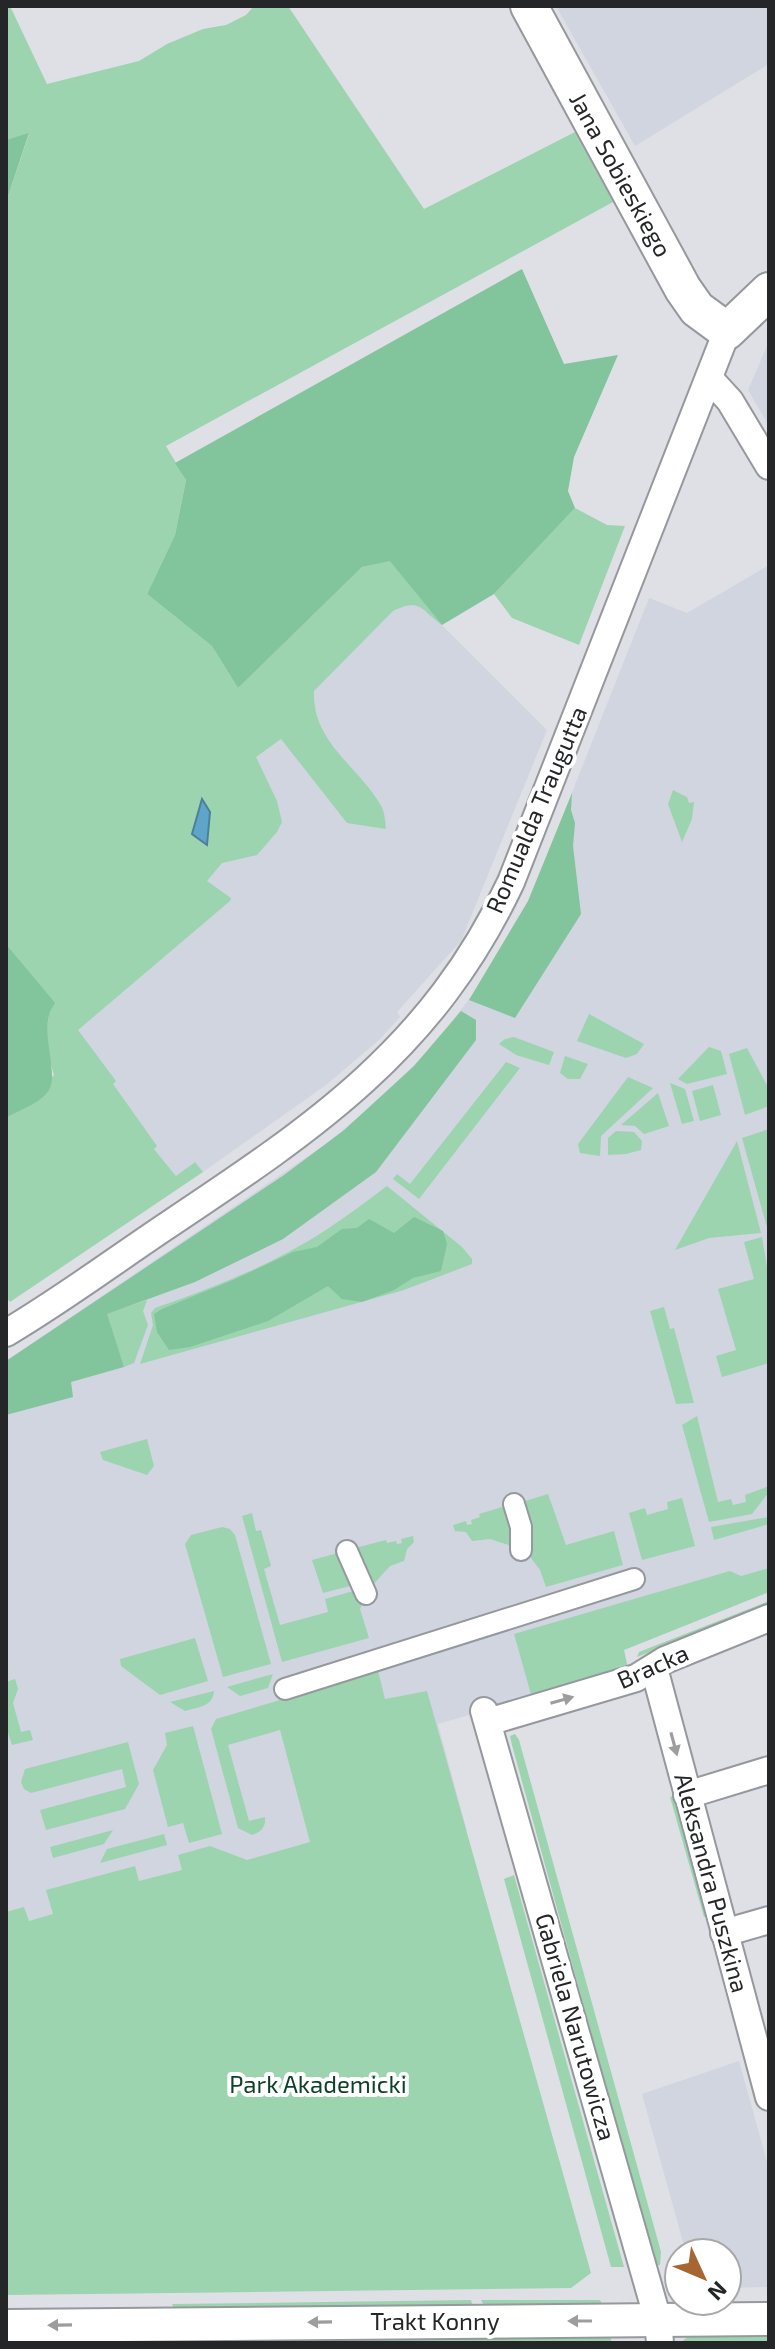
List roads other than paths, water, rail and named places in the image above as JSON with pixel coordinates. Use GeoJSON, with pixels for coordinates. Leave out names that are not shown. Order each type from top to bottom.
{"type":"FeatureCollection","features":[{"type":"Feature","properties":{"kind":"main road","name":"Jana Sobieskiego"},"geometry":{"type":"LineString","coordinates":[[529,6],[683,289],[697,309],[727,331]]}},
{"type":"Feature","properties":{"kind":"main road","name":"Romualda Traugutta"},"geometry":{"type":"LineString","coordinates":[[727,331],[769,291]]}},
{"type":"Feature","properties":{"kind":"street","name":"Romualda Traugutta"},"geometry":{"type":"LineString","coordinates":[[6,1333],[317,1122],[379,1068],[434,1008],[485,932],[511,882],[727,331]]}},
{"type":"Feature","properties":{"kind":"street"},"geometry":{"type":"LineString","coordinates":[[709,378],[730,401],[769,466]]}},
{"type":"Feature","properties":{"kind":"street"},"geometry":{"type":"LineString","coordinates":[[514,1504],[521,1527],[521,1550]]}},
{"type":"Feature","properties":{"kind":"street"},"geometry":{"type":"LineString","coordinates":[[347,1551],[366,1594]]}},
{"type":"Feature","properties":{"kind":"street"},"geometry":{"type":"LineString","coordinates":[[285,1689],[634,1579]]}},
{"type":"Feature","properties":{"kind":"street","name":"Bracka"},"geometry":{"type":"LineString","coordinates":[[486,1717],[636,1678],[665,1660],[769,1618]]}},
{"type":"Feature","properties":{"kind":"street","name":"Aleksandra Puszkina"},"geometry":{"type":"LineString","coordinates":[[654,1668],[767,2085]]}},
{"type":"Feature","properties":{"kind":"street","name":"Gabriela Narutowicza"},"geometry":{"type":"LineString","coordinates":[[486,1717],[659,2332]]}},
{"type":"Feature","properties":{"kind":"street"},"geometry":{"type":"LineString","coordinates":[[687,1795],[769,1770]]}},
{"type":"Feature","properties":{"kind":"street"},"geometry":{"type":"LineString","coordinates":[[724,1933],[769,1920]]}},
{"type":"Feature","properties":{"kind":"street","name":"Trakt Konny"},"geometry":{"type":"LineString","coordinates":[[6,2326],[659,2332],[769,2319]]}},
{"type":"Feature","properties":{"kind":"water"},"geometry":{"type":"Polygon","coordinates":[[[202,799],[210,812],[207,845],[192,834],[202,799]]]}},
{"type":"Feature","properties":{"kind":"park label","name":"Park Akademicki"},"geometry":{"type":"Point","coordinates":[318,2085]}}]}
